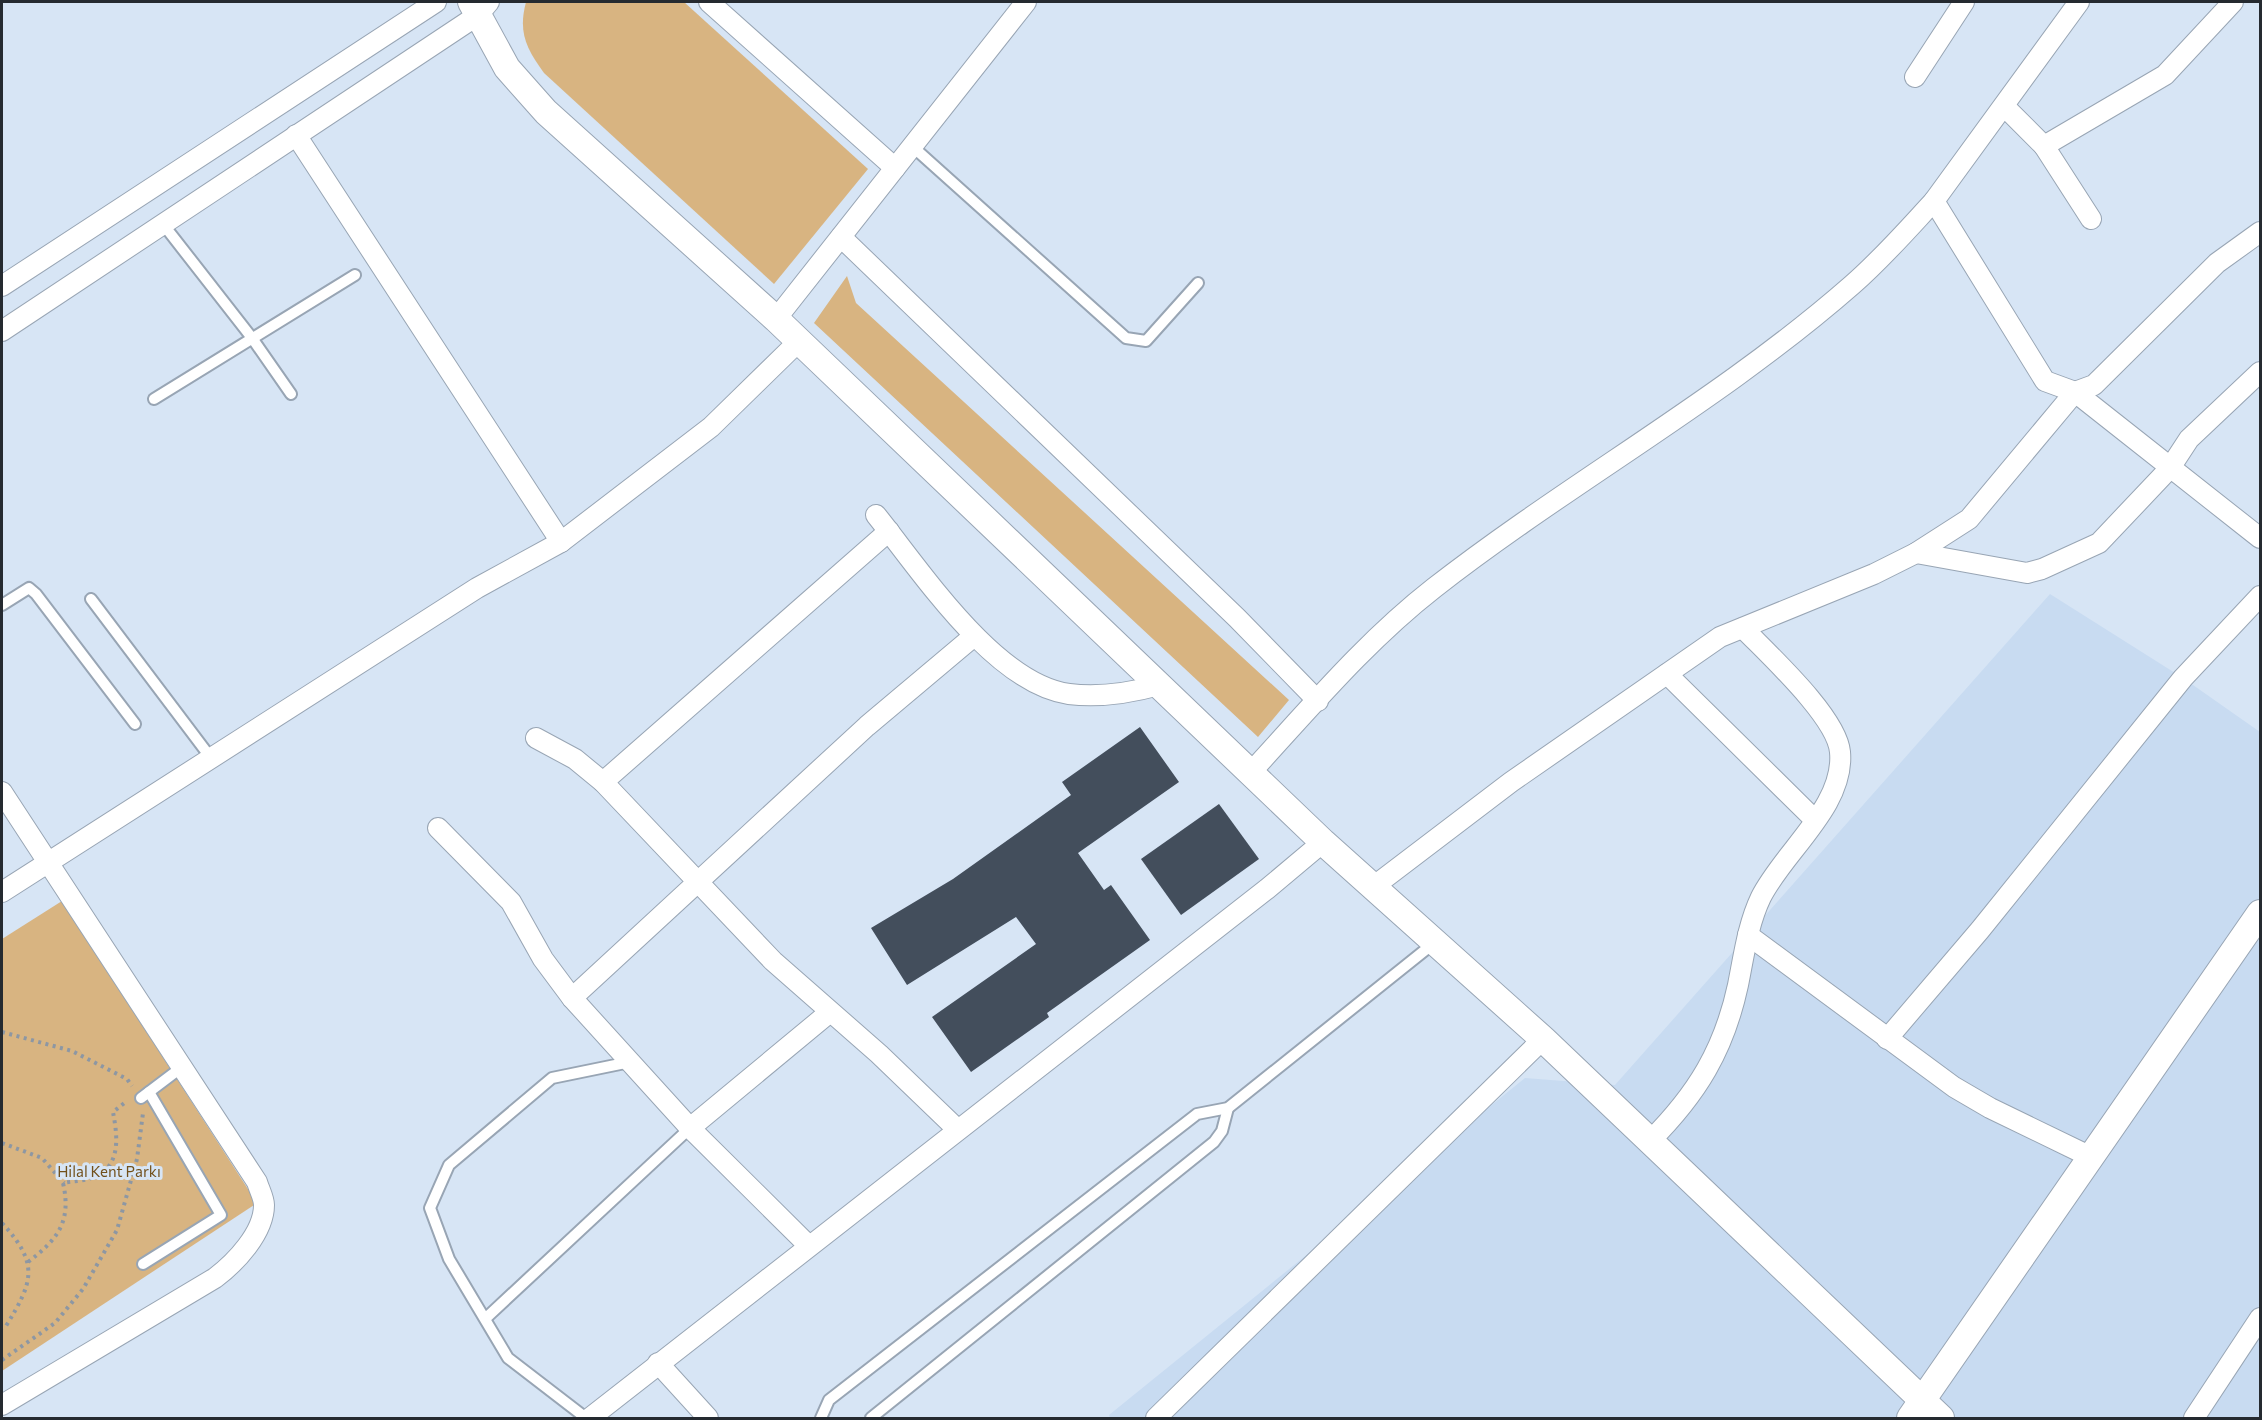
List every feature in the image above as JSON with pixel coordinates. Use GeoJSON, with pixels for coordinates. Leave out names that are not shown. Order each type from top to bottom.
{"type":"FeatureCollection","features":[{"type":"Feature","properties":{"kind":"street"},"geometry":{"type":"LineString","coordinates":[[2,286],[436,2]]}},
{"type":"Feature","properties":{"kind":"street"},"geometry":{"type":"LineString","coordinates":[[709,2],[895,168]]}},
{"type":"Feature","properties":{"kind":"street"},"geometry":{"type":"LineString","coordinates":[[776,319],[1026,2]]}},
{"type":"Feature","properties":{"kind":"street"},"geometry":{"type":"LineString","coordinates":[[1915,77],[1964,2]]}},
{"type":"Feature","properties":{"kind":"street"},"geometry":{"type":"LineString","coordinates":[[1252,771],[1390,624],[1433,589],[1497,541],[1740,374],[1819,314],[1854,283],[1934,201],[2005,107],[2052,37],[2079,2]]}},
{"type":"Feature","properties":{"kind":"street"},"geometry":{"type":"LineString","coordinates":[[2044,146],[2165,75],[2233,2]]}},
{"type":"Feature","properties":{"kind":"street"},"geometry":{"type":"LineString","coordinates":[[2,331],[296,135],[480,6],[507,68],[546,112],[776,319],[1252,771],[1323,842],[1543,1038],[1650,1141],[1916,1409],[1941,1419]]}},
{"type":"Feature","properties":{"kind":"street"},"geometry":{"type":"LineString","coordinates":[[2005,107],[2044,146],[2091,219]]}},
{"type":"Feature","properties":{"kind":"street"},"geometry":{"type":"LineString","coordinates":[[296,135],[561,542]]}},
{"type":"Feature","properties":{"kind":"street"},"geometry":{"type":"LineString","coordinates":[[1934,201],[2045,381],[2075,392],[2260,538]]}},
{"type":"Feature","properties":{"kind":"street"},"geometry":{"type":"LineString","coordinates":[[1373,887],[1511,782],[1720,637],[1874,574],[1916,553],[1969,519],[2075,392],[2094,385],[2217,263],[2260,232]]}},
{"type":"Feature","properties":{"kind":"street"},"geometry":{"type":"LineString","coordinates":[[841,237],[1237,618],[1318,701]]}},
{"type":"Feature","properties":{"kind":"street"},"geometry":{"type":"LineString","coordinates":[[2,892],[477,588],[561,542],[711,427],[799,341]]}},
{"type":"Feature","properties":{"kind":"street"},"geometry":{"type":"LineString","coordinates":[[1916,553],[2027,573],[2099,543],[2170,468],[2189,439],[2260,372]]}},
{"type":"Feature","properties":{"kind":"street"},"geometry":{"type":"LineString","coordinates":[[876,515],[974,636],[1020,675],[1042,686],[1068,694],[1132,692],[1159,685]]}},
{"type":"Feature","properties":{"kind":"street"},"geometry":{"type":"LineString","coordinates":[[603,782],[889,531]]}},
{"type":"Feature","properties":{"kind":"street"},"geometry":{"type":"LineString","coordinates":[[1887,1039],[1980,930],[2183,678],[2260,596]]}},
{"type":"Feature","properties":{"kind":"street"},"geometry":{"type":"LineString","coordinates":[[1650,1141],[1689,1098],[1717,1053],[1726,1033],[1748,935],[1762,895],[1828,801],[1840,769],[1837,735],[1825,717],[1743,628]]}},
{"type":"Feature","properties":{"kind":"street"},"geometry":{"type":"LineString","coordinates":[[572,998],[695,882],[867,726],[974,636]]}},
{"type":"Feature","properties":{"kind":"street"},"geometry":{"type":"LineString","coordinates":[[1667,674],[1815,820]]}},
{"type":"Feature","properties":{"kind":"street"},"geometry":{"type":"LineString","coordinates":[[536,738],[575,759],[603,782],[695,882],[773,961],[957,1129]]}},
{"type":"Feature","properties":{"kind":"street"},"geometry":{"type":"LineString","coordinates":[[2,792],[257,1182],[264,1204],[249,1244],[234,1264],[215,1278],[2,1405]]}},
{"type":"Feature","properties":{"kind":"street"},"geometry":{"type":"LineString","coordinates":[[438,828],[511,902],[543,959],[572,998],[690,1128],[808,1245]]}},
{"type":"Feature","properties":{"kind":"street"},"geometry":{"type":"LineString","coordinates":[[588,1419],[1267,889],[1323,842]]}},
{"type":"Feature","properties":{"kind":"street"},"geometry":{"type":"LineString","coordinates":[[1916,1409],[2260,914]]}},
{"type":"Feature","properties":{"kind":"street"},"geometry":{"type":"LineString","coordinates":[[1748,935],[1954,1088],[2091,1157]]}},
{"type":"Feature","properties":{"kind":"street"},"geometry":{"type":"LineString","coordinates":[[690,1128],[830,1012]]}},
{"type":"Feature","properties":{"kind":"street"},"geometry":{"type":"LineString","coordinates":[[1156,1419],[1543,1038]]}},
{"type":"Feature","properties":{"kind":"street"},"geometry":{"type":"LineString","coordinates":[[2194,1419],[2260,1318]]}},
{"type":"Feature","properties":{"kind":"street"},"geometry":{"type":"LineString","coordinates":[[658,1363],[708,1419]]}},
{"type":"Feature","properties":{"kind":"lane"},"geometry":{"type":"LineString","coordinates":[[912,146],[1126,338],[1146,341],[1198,283]]}},
{"type":"Feature","properties":{"kind":"lane"},"geometry":{"type":"LineString","coordinates":[[163,224],[252,338],[291,394]]}},
{"type":"Feature","properties":{"kind":"lane"},"geometry":{"type":"LineString","coordinates":[[154,399],[355,275]]}},
{"type":"Feature","properties":{"kind":"lane"},"geometry":{"type":"LineString","coordinates":[[2,605],[29,588],[36,594],[135,724]]}},
{"type":"Feature","properties":{"kind":"lane"},"geometry":{"type":"LineString","coordinates":[[91,599],[211,759]]}},
{"type":"Feature","properties":{"kind":"lane"},"geometry":{"type":"LineString","coordinates":[[821,1419],[829,1400],[1197,1114],[1228,1108],[1434,943]]}},
{"type":"Feature","properties":{"kind":"lane"},"geometry":{"type":"LineString","coordinates":[[588,1419],[508,1358],[449,1259],[430,1208],[449,1165],[507,1119],[552,1078],[630,1062]]}},
{"type":"Feature","properties":{"kind":"lane"},"geometry":{"type":"LineString","coordinates":[[143,1264],[221,1215],[142,1094],[182,1067]]}},
{"type":"Feature","properties":{"kind":"lane"},"geometry":{"type":"LineString","coordinates":[[871,1419],[1214,1142],[1222,1131],[1228,1108]]}},
{"type":"Feature","properties":{"kind":"lane"},"geometry":{"type":"LineString","coordinates":[[486,1318],[690,1128]]}},
{"type":"Feature","properties":{"kind":"path"},"geometry":{"type":"LineString","coordinates":[[2,1032],[72,1051],[127,1078],[142,1094],[144,1103],[137,1159],[117,1230],[83,1289],[55,1323],[2,1360]]}},
{"type":"Feature","properties":{"kind":"path"},"geometry":{"type":"LineString","coordinates":[[64,1183],[96,1176],[106,1168],[117,1150],[113,1112],[142,1094]]}},
{"type":"Feature","properties":{"kind":"path"},"geometry":{"type":"LineString","coordinates":[[2,1143],[42,1158],[64,1183],[67,1200],[59,1233],[50,1245],[28,1262]]}},
{"type":"Feature","properties":{"kind":"path"},"geometry":{"type":"LineString","coordinates":[[2,1223],[18,1240],[29,1266],[24,1296],[6,1326],[2,1328]]}},
{"type":"Feature","properties":{"kind":"shaded area"},"geometry":{"type":"Polygon","coordinates":[[[2050,594],[2183,678],[2260,732],[2260,1418],[1110,1418],[1109,1415],[1525,1078],[1615,1085],[2050,594]]]}},
{"type":"Feature","properties":{"kind":"green space"},"geometry":{"type":"Polygon","coordinates":[[[526,2],[684,2],[868,169],[774,284],[544,73],[532,56],[525,39],[523,22],[526,2]]]}},
{"type":"Feature","properties":{"kind":"green space"},"geometry":{"type":"Polygon","coordinates":[[[847,276],[856,303],[1289,700],[1258,737],[814,323],[847,276]]]}},
{"type":"Feature","properties":{"kind":"green space","name":"Hilal Kent Parkı"},"geometry":{"type":"Polygon","coordinates":[[[62,901],[257,1203],[2,1371],[2,939],[62,901]]]}},
{"type":"Feature","properties":{"kind":"building"},"geometry":{"type":"Polygon","coordinates":[[[1140,727],[1179,782],[1078,853],[1104,890],[1111,885],[1150,940],[1047,1013],[1049,1017],[971,1072],[932,1017],[1036,944],[1016,917],[907,985],[871,928],[953,879],[1071,795],[1062,782],[1140,727]]]}},
{"type":"Feature","properties":{"kind":"building"},"geometry":{"type":"Polygon","coordinates":[[[1219,804],[1259,859],[1181,915],[1141,859],[1219,804]]]}}]}
